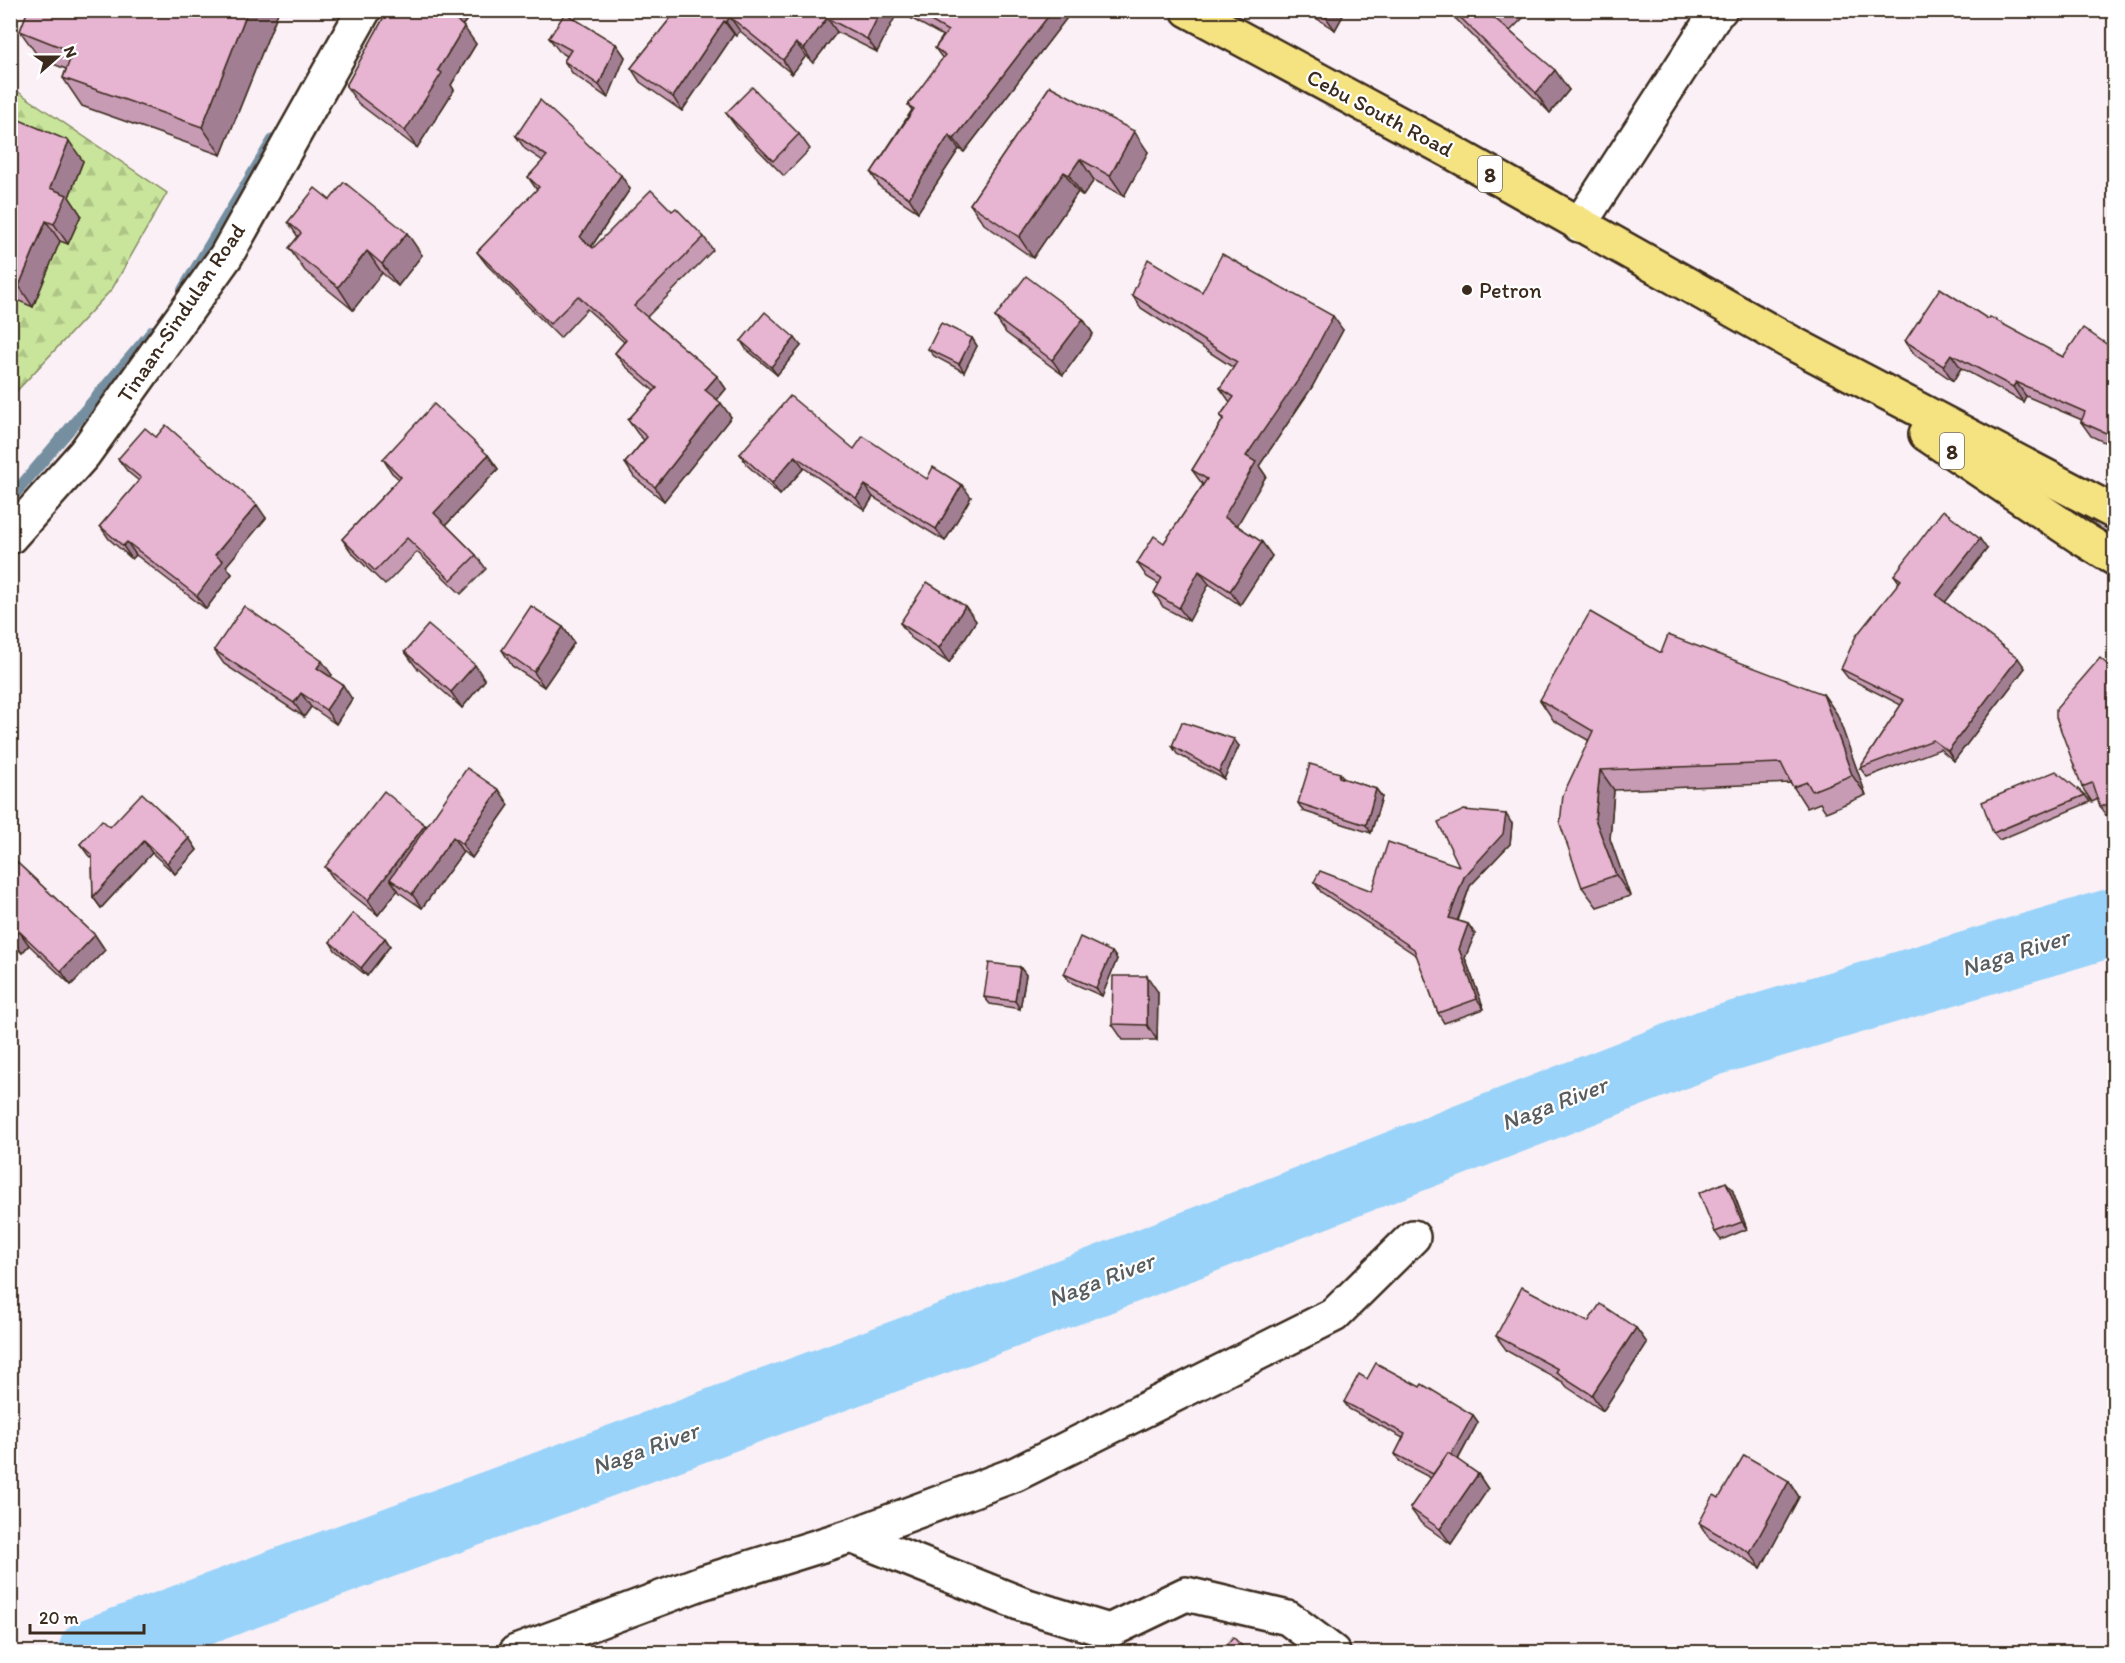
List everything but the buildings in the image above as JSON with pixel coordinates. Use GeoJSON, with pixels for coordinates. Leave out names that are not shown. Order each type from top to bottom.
{"type":"FeatureCollection","features":[{"type":"Feature","properties":{"kind":"highway","name":"Cebu South Road"},"geometry":{"type":"LineString","coordinates":[[1188,10],[1450,151],[1790,342],[2115,512]]}},
{"type":"Feature","properties":{"kind":"highway","name":"Cebu South Road"},"geometry":{"type":"LineString","coordinates":[[1790,342],[2079,537],[2115,558]]}},
{"type":"Feature","properties":{"kind":"street","name":"Tinaan-Sindulan Road"},"geometry":{"type":"LineString","coordinates":[[10,537],[84,454],[226,256],[364,10]]}},
{"type":"Feature","properties":{"kind":"street"},"geometry":{"type":"LineString","coordinates":[[1579,225],[1720,10]]}},
{"type":"Feature","properties":{"kind":"street"},"geometry":{"type":"LineString","coordinates":[[516,1653],[701,1583],[852,1536],[1016,1474],[1334,1315],[1413,1238]]}},
{"type":"Feature","properties":{"kind":"street"},"geometry":{"type":"LineString","coordinates":[[852,1536],[1024,1605],[1109,1631],[1186,1594],[1288,1618],[1333,1653]]}},
{"type":"Feature","properties":{"kind":"green space"},"geometry":{"type":"Polygon","coordinates":[[[11,87],[167,193],[112,289],[11,397],[11,87]]]}},
{"type":"Feature","properties":{"kind":"waterway"},"geometry":{"type":"LineString","coordinates":[[183,290],[273,140]]}},
{"type":"Feature","properties":{"kind":"waterway"},"geometry":{"type":"LineString","coordinates":[[10,499],[153,331]]}},
{"type":"Feature","properties":{"kind":"waterway","name":"Naga River"},"geometry":{"type":"LineString","coordinates":[[92,1652],[1098,1281],[1709,1043],[2114,922]]}},
{"type":"Feature","properties":{"kind":"place","name":"Petron"},"geometry":{"type":"Point","coordinates":[1467,290]}}]}
